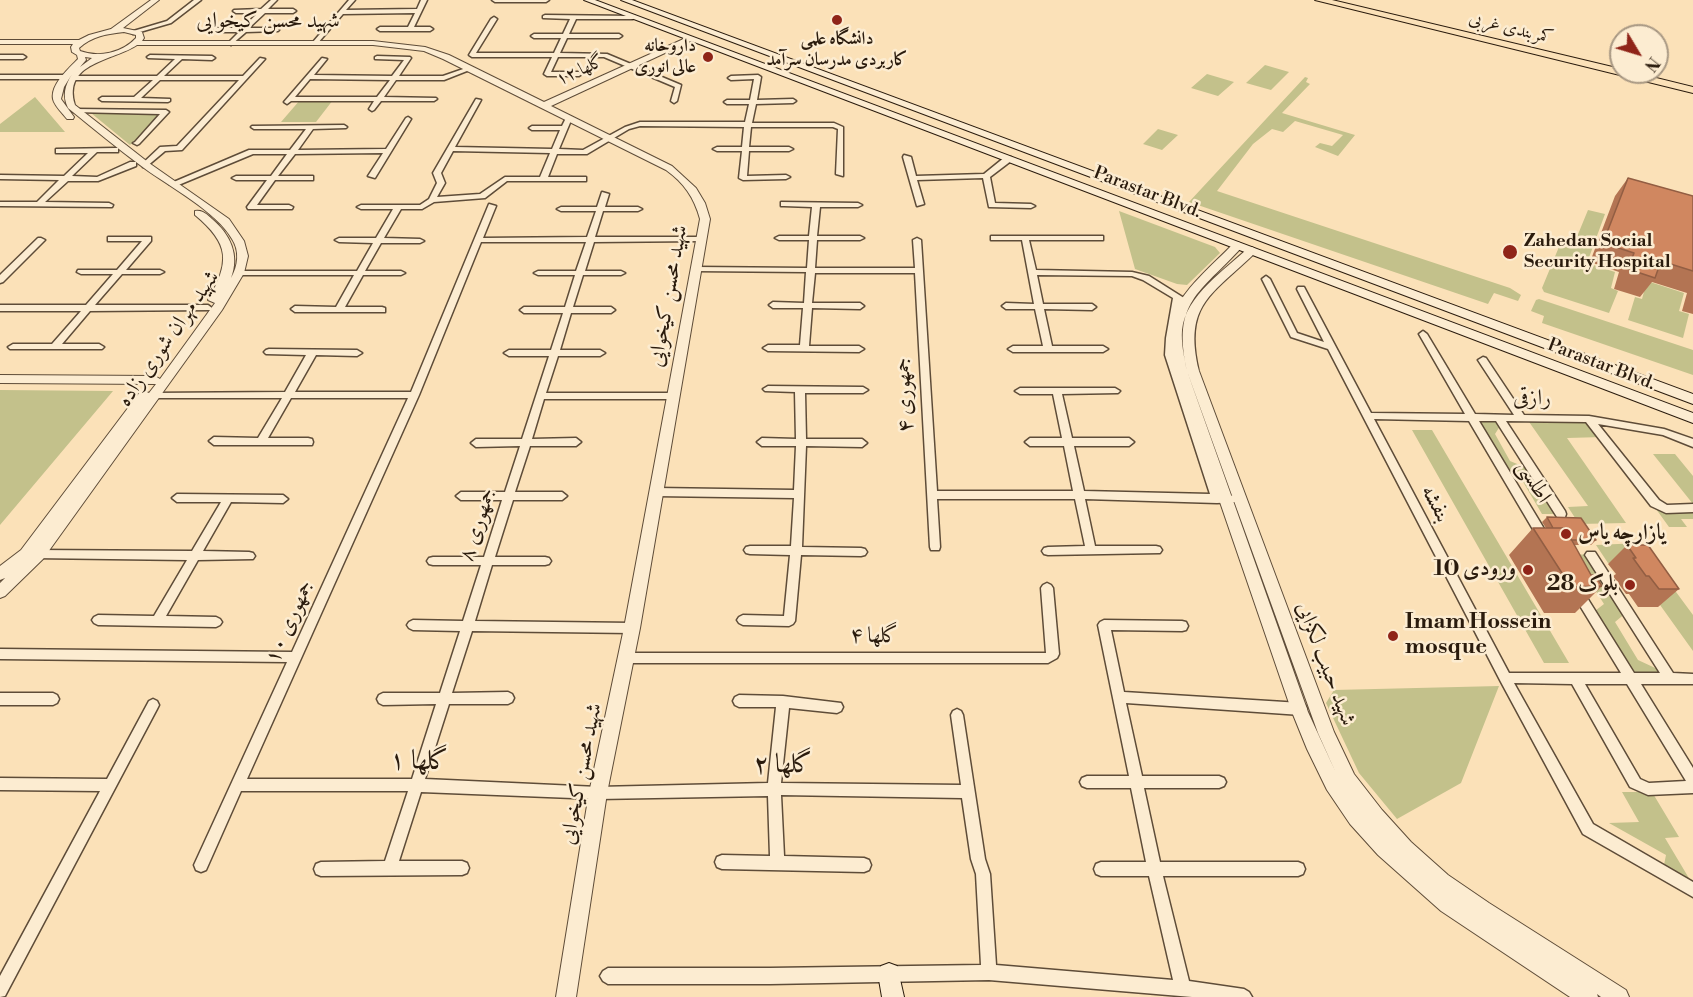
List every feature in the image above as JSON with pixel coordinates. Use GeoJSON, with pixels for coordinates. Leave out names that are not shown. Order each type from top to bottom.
{"type":"FeatureCollection","features":[{"type":"Feature","properties":{"kind":"highway","name":"کمربندی غربی"},"geometry":{"type":"LineString","coordinates":[[1320,0],[1693,90]]}},
{"type":"Feature","properties":{"kind":"highway","name":"کمربندی غربی"},"geometry":{"type":"LineString","coordinates":[[1367,0],[1497,31]]}},
{"type":"Feature","properties":{"kind":"main road","name":"Parastar Blvd."},"geometry":{"type":"LineString","coordinates":[[588,0],[1693,418]]}},
{"type":"Feature","properties":{"kind":"main road","name":"Parastar Blvd."},"geometry":{"type":"LineString","coordinates":[[624,0],[1693,399]]}},
{"type":"Feature","properties":{"kind":"main road"},"geometry":{"type":"LineString","coordinates":[[722,50],[737,43]]}},
{"type":"Feature","properties":{"kind":"main road"},"geometry":{"type":"LineString","coordinates":[[1554,365],[1560,349]]}},
{"type":"Feature","properties":{"kind":"main road"},"geometry":{"type":"LineString","coordinates":[[889,974],[892,997]]}},
{"type":"Feature","properties":{"kind":"street"},"geometry":{"type":"LineString","coordinates":[[0,42],[79,42],[112,31],[128,22],[155,0]]}},
{"type":"Feature","properties":{"kind":"street"},"geometry":{"type":"LineString","coordinates":[[135,37],[136,22],[162,0]]}},
{"type":"Feature","properties":{"kind":"street"},"geometry":{"type":"LineString","coordinates":[[79,42],[75,47],[76,52],[81,54],[104,55],[117,52],[135,37],[169,22],[198,0]]}},
{"type":"Feature","properties":{"kind":"street"},"geometry":{"type":"LineString","coordinates":[[231,43],[274,0]]}},
{"type":"Feature","properties":{"kind":"street"},"geometry":{"type":"LineString","coordinates":[[315,43],[352,0]]}},
{"type":"Feature","properties":{"kind":"street"},"geometry":{"type":"LineString","coordinates":[[410,28],[424,0]]}},
{"type":"Feature","properties":{"kind":"street"},"geometry":{"type":"LineString","coordinates":[[495,0],[546,0]]}},
{"type":"Feature","properties":{"kind":"street"},"geometry":{"type":"LineString","coordinates":[[236,11],[293,11]]}},
{"type":"Feature","properties":{"kind":"street"},"geometry":{"type":"LineString","coordinates":[[342,12],[418,11]]}},
{"type":"Feature","properties":{"kind":"street"},"geometry":{"type":"LineString","coordinates":[[544,17],[633,17]]}},
{"type":"Feature","properties":{"kind":"street"},"geometry":{"type":"LineString","coordinates":[[574,17],[547,74],[579,74]]}},
{"type":"Feature","properties":{"kind":"street"},"geometry":{"type":"LineString","coordinates":[[494,19],[472,55],[604,55],[680,86],[674,101]]}},
{"type":"Feature","properties":{"kind":"street"},"geometry":{"type":"LineString","coordinates":[[380,28],[430,29]]}},
{"type":"Feature","properties":{"kind":"street"},"geometry":{"type":"LineString","coordinates":[[217,30],[276,30]]}},
{"type":"Feature","properties":{"kind":"street","name":"شهید محسن کیخوایی"},"geometry":{"type":"LineString","coordinates":[[112,31],[135,37],[231,43],[389,44],[425,49],[543,106],[566,123],[609,138],[669,168],[687,180],[700,201],[705,219],[632,628],[598,793],[566,997]]}},
{"type":"Feature","properties":{"kind":"street"},"geometry":{"type":"LineString","coordinates":[[534,36],[619,36]]}},
{"type":"Feature","properties":{"kind":"street","name":"گلها ۱۲"},"geometry":{"type":"LineString","coordinates":[[543,106],[691,39]]}},
{"type":"Feature","properties":{"kind":"street"},"geometry":{"type":"LineString","coordinates":[[372,109],[408,58],[377,58],[389,44]]}},
{"type":"Feature","properties":{"kind":"street","name":"شهید مهران شوری زاده"},"geometry":{"type":"LineString","coordinates":[[0,574],[26,554],[155,380],[213,308],[232,258],[229,245],[220,231],[207,219],[62,108],[57,99],[58,88],[82,60],[81,54]]}},
{"type":"Feature","properties":{"kind":"street"},"geometry":{"type":"LineString","coordinates":[[69,77],[104,55]]}},
{"type":"Feature","properties":{"kind":"street"},"geometry":{"type":"LineString","coordinates":[[0,57],[23,57]]}},
{"type":"Feature","properties":{"kind":"street"},"geometry":{"type":"LineString","coordinates":[[150,57],[212,58]]}},
{"type":"Feature","properties":{"kind":"street"},"geometry":{"type":"LineString","coordinates":[[136,99],[180,58]]}},
{"type":"Feature","properties":{"kind":"street"},"geometry":{"type":"LineString","coordinates":[[146,165],[163,149],[179,148],[262,59]]}},
{"type":"Feature","properties":{"kind":"street"},"geometry":{"type":"LineString","coordinates":[[324,59],[288,101],[434,99]]}},
{"type":"Feature","properties":{"kind":"street"},"geometry":{"type":"LineString","coordinates":[[309,77],[444,78],[469,69]]}},
{"type":"Feature","properties":{"kind":"street"},"geometry":{"type":"LineString","coordinates":[[0,77],[244,78]]}},
{"type":"Feature","properties":{"kind":"street","name":"شهید مهران شوری زاده"},"geometry":{"type":"LineString","coordinates":[[0,592],[38,555],[156,394],[238,273],[243,256],[239,242],[225,221],[75,111],[67,97],[69,77]]}},
{"type":"Feature","properties":{"kind":"street"},"geometry":{"type":"LineString","coordinates":[[731,78],[758,77],[748,125],[743,178],[786,177]]}},
{"type":"Feature","properties":{"kind":"street"},"geometry":{"type":"LineString","coordinates":[[102,99],[168,100]]}},
{"type":"Feature","properties":{"kind":"street"},"geometry":{"type":"LineString","coordinates":[[361,207],[422,207],[432,200],[441,183],[437,173],[478,100]]}},
{"type":"Feature","properties":{"kind":"street"},"geometry":{"type":"LineString","coordinates":[[727,102],[793,101]]}},
{"type":"Feature","properties":{"kind":"street"},"geometry":{"type":"LineString","coordinates":[[75,111],[166,112],[137,143]]}},
{"type":"Feature","properties":{"kind":"street"},"geometry":{"type":"LineString","coordinates":[[372,177],[408,119]]}},
{"type":"Feature","properties":{"kind":"street"},"geometry":{"type":"LineString","coordinates":[[532,128],[566,123]]}},
{"type":"Feature","properties":{"kind":"street"},"geometry":{"type":"LineString","coordinates":[[543,179],[566,123]]}},
{"type":"Feature","properties":{"kind":"street"},"geometry":{"type":"LineString","coordinates":[[451,149],[584,152],[640,124],[838,126],[841,128],[840,174]]}},
{"type":"Feature","properties":{"kind":"street"},"geometry":{"type":"LineString","coordinates":[[254,127],[344,127]]}},
{"type":"Feature","properties":{"kind":"street"},"geometry":{"type":"LineString","coordinates":[[289,207],[251,207],[311,127]]}},
{"type":"Feature","properties":{"kind":"street"},"geometry":{"type":"LineString","coordinates":[[717,149],[789,149]]}},
{"type":"Feature","properties":{"kind":"street"},"geometry":{"type":"LineString","coordinates":[[59,151],[115,150]]}},
{"type":"Feature","properties":{"kind":"street"},"geometry":{"type":"LineString","coordinates":[[38,205],[94,151]]}},
{"type":"Feature","properties":{"kind":"street"},"geometry":{"type":"LineString","coordinates":[[173,184],[252,152],[388,152]]}},
{"type":"Feature","properties":{"kind":"street"},"geometry":{"type":"LineString","coordinates":[[907,157],[920,204]]}},
{"type":"Feature","properties":{"kind":"street"},"geometry":{"type":"LineString","coordinates":[[913,178],[986,176],[1008,159]]}},
{"type":"Feature","properties":{"kind":"street"},"geometry":{"type":"LineString","coordinates":[[0,177],[98,178],[133,164]]}},
{"type":"Feature","properties":{"kind":"street"},"geometry":{"type":"LineString","coordinates":[[986,176],[992,205],[1031,206]]}},
{"type":"Feature","properties":{"kind":"street"},"geometry":{"type":"LineString","coordinates":[[237,178],[309,178]]}},
{"type":"Feature","properties":{"kind":"street"},"geometry":{"type":"LineString","coordinates":[[432,200],[482,196],[505,178],[583,179]]}},
{"type":"Feature","properties":{"kind":"street","name":"جمهوری ۸"},"geometry":{"type":"LineString","coordinates":[[390,868],[605,194]]}},
{"type":"Feature","properties":{"kind":"street"},"geometry":{"type":"LineString","coordinates":[[0,204],[109,205]]}},
{"type":"Feature","properties":{"kind":"street"},"geometry":{"type":"LineString","coordinates":[[784,204],[858,205]]}},
{"type":"Feature","properties":{"kind":"street"},"geometry":{"type":"LineString","coordinates":[[804,349],[816,205]]}},
{"type":"Feature","properties":{"kind":"street","name":"جمهوری ۱۰"},"geometry":{"type":"LineString","coordinates":[[201,865],[414,395],[492,206]]}},
{"type":"Feature","properties":{"kind":"street"},"geometry":{"type":"LineString","coordinates":[[339,309],[398,207]]}},
{"type":"Feature","properties":{"kind":"street"},"geometry":{"type":"LineString","coordinates":[[561,209],[638,209]]}},
{"type":"Feature","properties":{"kind":"street"},"geometry":{"type":"LineString","coordinates":[[779,238],[860,238]]}},
{"type":"Feature","properties":{"kind":"street"},"geometry":{"type":"LineString","coordinates":[[994,238],[1100,238]]}},
{"type":"Feature","properties":{"kind":"street"},"geometry":{"type":"LineString","coordinates":[[1025,238],[1048,349]]}},
{"type":"Feature","properties":{"kind":"street"},"geometry":{"type":"LineString","coordinates":[[54,347],[148,239],[111,239]]}},
{"type":"Feature","properties":{"kind":"street"},"geometry":{"type":"LineString","coordinates":[[477,240],[701,239]]}},
{"type":"Feature","properties":{"kind":"street"},"geometry":{"type":"LineString","coordinates":[[0,280],[41,240]]}},
{"type":"Feature","properties":{"kind":"street"},"geometry":{"type":"LineString","coordinates":[[339,240],[420,241]]}},
{"type":"Feature","properties":{"kind":"street","name":"جمهوری ۴"},"geometry":{"type":"LineString","coordinates":[[917,240],[935,547]]}},
{"type":"Feature","properties":{"kind":"street","name":"شهید حبیب لکزایی"},"geometry":{"type":"LineString","coordinates":[[1245,248],[1187,302],[1191,314],[1187,335],[1189,353],[1228,499],[1300,684],[1348,780],[1405,848],[1482,910],[1619,997]]}},
{"type":"Feature","properties":{"kind":"street"},"geometry":{"type":"LineString","coordinates":[[696,269],[919,271]]}},
{"type":"Feature","properties":{"kind":"street"},"geometry":{"type":"LineString","coordinates":[[81,272],[160,272]]}},
{"type":"Feature","properties":{"kind":"street"},"geometry":{"type":"LineString","coordinates":[[932,495],[1079,495],[1228,499],[1170,355],[1170,338],[1187,302],[1146,278],[1132,274],[1032,272]]}},
{"type":"Feature","properties":{"kind":"street"},"geometry":{"type":"LineString","coordinates":[[238,273],[400,273]]}},
{"type":"Feature","properties":{"kind":"street"},"geometry":{"type":"LineString","coordinates":[[538,273],[621,273]]}},
{"type":"Feature","properties":{"kind":"street"},"geometry":{"type":"LineString","coordinates":[[1266,279],[1294,335],[1331,347]]}},
{"type":"Feature","properties":{"kind":"street","name":"بنفشه"},"geometry":{"type":"LineString","coordinates":[[1301,289],[1505,678],[1588,829],[1693,890]]}},
{"type":"Feature","properties":{"kind":"street"},"geometry":{"type":"LineString","coordinates":[[773,305],[860,306]]}},
{"type":"Feature","properties":{"kind":"street"},"geometry":{"type":"LineString","coordinates":[[1006,306],[1092,307]]}},
{"type":"Feature","properties":{"kind":"street"},"geometry":{"type":"LineString","coordinates":[[0,308],[213,308]]}},
{"type":"Feature","properties":{"kind":"street"},"geometry":{"type":"LineString","coordinates":[[294,309],[382,310]]}},
{"type":"Feature","properties":{"kind":"street"},"geometry":{"type":"LineString","coordinates":[[525,310],[611,310]]}},
{"type":"Feature","properties":{"kind":"street","name":"اطلسی"},"geometry":{"type":"LineString","coordinates":[[1423,334],[1554,554]]}},
{"type":"Feature","properties":{"kind":"street"},"geometry":{"type":"LineString","coordinates":[[13,347],[99,347]]}},
{"type":"Feature","properties":{"kind":"street"},"geometry":{"type":"LineString","coordinates":[[768,348],[859,349]]}},
{"type":"Feature","properties":{"kind":"street"},"geometry":{"type":"LineString","coordinates":[[1013,349],[1103,349]]}},
{"type":"Feature","properties":{"kind":"street"},"geometry":{"type":"LineString","coordinates":[[269,352],[357,353]]}},
{"type":"Feature","properties":{"kind":"street"},"geometry":{"type":"LineString","coordinates":[[261,442],[314,352]]}},
{"type":"Feature","properties":{"kind":"street"},"geometry":{"type":"LineString","coordinates":[[509,353],[600,352]]}},
{"type":"Feature","properties":{"kind":"street"},"geometry":{"type":"LineString","coordinates":[[1483,360],[1522,419]]}},
{"type":"Feature","properties":{"kind":"street"},"geometry":{"type":"LineString","coordinates":[[0,379],[155,380]]}},
{"type":"Feature","properties":{"kind":"street"},"geometry":{"type":"LineString","coordinates":[[768,389],[863,390]]}},
{"type":"Feature","properties":{"kind":"street"},"geometry":{"type":"LineString","coordinates":[[743,620],[789,621],[797,550],[802,440],[800,391]]}},
{"type":"Feature","properties":{"kind":"street"},"geometry":{"type":"LineString","coordinates":[[1020,391],[1115,391]]}},
{"type":"Feature","properties":{"kind":"street"},"geometry":{"type":"LineString","coordinates":[[1058,391],[1091,551]]}},
{"type":"Feature","properties":{"kind":"street"},"geometry":{"type":"LineString","coordinates":[[156,394],[414,395]]}},
{"type":"Feature","properties":{"kind":"street"},"geometry":{"type":"LineString","coordinates":[[541,396],[673,396]]}},
{"type":"Feature","properties":{"kind":"street","name":"رازقی"},"geometry":{"type":"LineString","coordinates":[[1367,416],[1589,419],[1664,432],[1693,443]]}},
{"type":"Feature","properties":{"kind":"street"},"geometry":{"type":"LineString","coordinates":[[1499,418],[1561,514]]}},
{"type":"Feature","properties":{"kind":"street"},"geometry":{"type":"LineString","coordinates":[[1589,419],[1655,504],[1666,508],[1693,508]]}},
{"type":"Feature","properties":{"kind":"street"},"geometry":{"type":"LineString","coordinates":[[762,442],[802,440],[862,443]]}},
{"type":"Feature","properties":{"kind":"street"},"geometry":{"type":"LineString","coordinates":[[214,441],[308,442]]}},
{"type":"Feature","properties":{"kind":"street"},"geometry":{"type":"LineString","coordinates":[[476,443],[576,442]]}},
{"type":"Feature","properties":{"kind":"street"},"geometry":{"type":"LineString","coordinates":[[1030,442],[1129,442]]}},
{"type":"Feature","properties":{"kind":"street"},"geometry":{"type":"LineString","coordinates":[[656,492],[798,494]]}},
{"type":"Feature","properties":{"kind":"street"},"geometry":{"type":"LineString","coordinates":[[461,496],[562,496]]}},
{"type":"Feature","properties":{"kind":"street"},"geometry":{"type":"LineString","coordinates":[[177,498],[283,500]]}},
{"type":"Feature","properties":{"kind":"street"},"geometry":{"type":"LineString","coordinates":[[157,621],[228,499]]}},
{"type":"Feature","properties":{"kind":"street"},"geometry":{"type":"LineString","coordinates":[[750,550],[861,552]]}},
{"type":"Feature","properties":{"kind":"street"},"geometry":{"type":"LineString","coordinates":[[1048,551],[1156,550]]}},
{"type":"Feature","properties":{"kind":"street"},"geometry":{"type":"LineString","coordinates":[[26,554],[249,556]]}},
{"type":"Feature","properties":{"kind":"street"},"geometry":{"type":"LineString","coordinates":[[1591,555],[1670,679]]}},
{"type":"Feature","properties":{"kind":"street"},"geometry":{"type":"LineString","coordinates":[[433,561],[545,561]]}},
{"type":"Feature","properties":{"kind":"street"},"geometry":{"type":"LineString","coordinates":[[1573,584],[1629,679],[1693,780]]}},
{"type":"Feature","properties":{"kind":"street","name":"گلها ۴"},"geometry":{"type":"LineString","coordinates":[[626,658],[1047,658],[1053,654],[1047,588]]}},
{"type":"Feature","properties":{"kind":"street"},"geometry":{"type":"LineString","coordinates":[[98,620],[216,622]]}},
{"type":"Feature","properties":{"kind":"street"},"geometry":{"type":"LineString","coordinates":[[413,625],[632,628]]}},
{"type":"Feature","properties":{"kind":"street"},"geometry":{"type":"LineString","coordinates":[[1182,626],[1104,625],[1154,867],[1183,988]]}},
{"type":"Feature","properties":{"kind":"street"},"geometry":{"type":"LineString","coordinates":[[0,654],[296,657]]}},
{"type":"Feature","properties":{"kind":"street"},"geometry":{"type":"LineString","coordinates":[[1505,678],[1693,679]]}},
{"type":"Feature","properties":{"kind":"street"},"geometry":{"type":"LineString","coordinates":[[1575,678],[1635,783],[1648,789],[1693,787]]}},
{"type":"Feature","properties":{"kind":"street","name":"شهید حبیب لکزایی"},"geometry":{"type":"LineString","coordinates":[[1300,684],[1301,709],[1333,783],[1362,823],[1394,858],[1432,893],[1476,925],[1588,997]]}},
{"type":"Feature","properties":{"kind":"street"},"geometry":{"type":"LineString","coordinates":[[1119,697],[1301,709]]}},
{"type":"Feature","properties":{"kind":"street"},"geometry":{"type":"LineString","coordinates":[[0,699],[53,699]]}},
{"type":"Feature","properties":{"kind":"street"},"geometry":{"type":"LineString","coordinates":[[383,699],[508,699]]}},
{"type":"Feature","properties":{"kind":"street"},"geometry":{"type":"LineString","coordinates":[[739,701],[837,707]]}},
{"type":"Feature","properties":{"kind":"street"},"geometry":{"type":"LineString","coordinates":[[777,863],[774,789],[783,702]]}},
{"type":"Feature","properties":{"kind":"street"},"geometry":{"type":"LineString","coordinates":[[0,991],[108,785],[153,705]]}},
{"type":"Feature","properties":{"kind":"street"},"geometry":{"type":"LineString","coordinates":[[957,715],[978,859],[983,874],[989,972]]}},
{"type":"Feature","properties":{"kind":"street"},"geometry":{"type":"LineString","coordinates":[[1087,782],[1219,782]]}},
{"type":"Feature","properties":{"kind":"street"},"geometry":{"type":"LineString","coordinates":[[0,784],[108,785]]}},
{"type":"Feature","properties":{"kind":"street","name":"گلها ۱"},"geometry":{"type":"LineString","coordinates":[[238,785],[417,785],[598,793]]}},
{"type":"Feature","properties":{"kind":"street","name":"گلها ۲"},"geometry":{"type":"LineString","coordinates":[[598,793],[774,789],[969,792]]}},
{"type":"Feature","properties":{"kind":"street"},"geometry":{"type":"LineString","coordinates":[[722,862],[864,865]]}},
{"type":"Feature","properties":{"kind":"street"},"geometry":{"type":"LineString","coordinates":[[1101,869],[1154,867],[1298,869]]}},
{"type":"Feature","properties":{"kind":"street"},"geometry":{"type":"LineString","coordinates":[[321,869],[462,868]]}},
{"type":"Feature","properties":{"kind":"street"},"geometry":{"type":"LineString","coordinates":[[608,976],[989,972],[1183,988],[1244,997]]}},
{"type":"Feature","properties":{"kind":"shaded area"},"geometry":{"type":"Polygon","coordinates":[[[1265,65],[1289,72],[1271,90],[1246,83],[1265,65]]]}},
{"type":"Feature","properties":{"kind":"shaded area"},"geometry":{"type":"Polygon","coordinates":[[[1207,74],[1234,82],[1218,96],[1191,88],[1207,74]]]}},
{"type":"Feature","properties":{"kind":"shaded area"},"geometry":{"type":"Polygon","coordinates":[[[1305,77],[1308,78],[1306,82],[1310,84],[1282,113],[1355,135],[1338,156],[1315,147],[1320,143],[1332,146],[1343,135],[1295,121],[1283,132],[1272,129],[1253,144],[1217,191],[1510,288],[1521,295],[1518,301],[1494,293],[1488,304],[1189,202],[1305,77]]]}},
{"type":"Feature","properties":{"kind":"shaded area"},"geometry":{"type":"Polygon","coordinates":[[[35,97],[65,132],[0,132],[0,124],[35,97]]]}},
{"type":"Feature","properties":{"kind":"shaded area"},"geometry":{"type":"Polygon","coordinates":[[[300,100],[333,100],[316,122],[281,122],[300,100]]]}},
{"type":"Feature","properties":{"kind":"shaded area"},"geometry":{"type":"Polygon","coordinates":[[[91,113],[160,114],[130,145],[91,113]]]}},
{"type":"Feature","properties":{"kind":"shaded area"},"geometry":{"type":"Polygon","coordinates":[[[1158,129],[1178,135],[1162,150],[1143,144],[1158,129]]]}},
{"type":"Feature","properties":{"kind":"shaded area"},"geometry":{"type":"Polygon","coordinates":[[[1588,210],[1605,214],[1587,263],[1615,272],[1611,288],[1618,291],[1609,313],[1544,292],[1542,288],[1561,242],[1574,244],[1588,210]]]}},
{"type":"Feature","properties":{"kind":"shaded area"},"geometry":{"type":"Polygon","coordinates":[[[1119,211],[1215,247],[1220,253],[1187,285],[1177,284],[1135,269],[1119,211]]]}},
{"type":"Feature","properties":{"kind":"shaded area"},"geometry":{"type":"Polygon","coordinates":[[[1647,281],[1684,293],[1679,311],[1689,314],[1683,338],[1628,320],[1635,297],[1642,299],[1647,281]]]}},
{"type":"Feature","properties":{"kind":"shaded area"},"geometry":{"type":"Polygon","coordinates":[[[1539,299],[1693,350],[1693,375],[1542,323],[1544,316],[1531,311],[1536,300],[1539,299]]]}},
{"type":"Feature","properties":{"kind":"shaded area"},"geometry":{"type":"Polygon","coordinates":[[[0,390],[113,391],[0,525],[0,390]]]}},
{"type":"Feature","properties":{"kind":"shaded area"},"geometry":{"type":"Polygon","coordinates":[[[1472,418],[1499,418],[1502,423],[1495,434],[1510,461],[1534,471],[1561,514],[1542,514],[1519,475],[1500,465],[1472,418]]]}},
{"type":"Feature","properties":{"kind":"shaded area"},"geometry":{"type":"Polygon","coordinates":[[[1527,419],[1589,419],[1603,437],[1567,438],[1626,523],[1579,524],[1568,507],[1588,506],[1527,419]]]}},
{"type":"Feature","properties":{"kind":"shaded area"},"geometry":{"type":"Polygon","coordinates":[[[1412,430],[1432,430],[1569,663],[1544,663],[1412,430]]]}},
{"type":"Feature","properties":{"kind":"shaded area"},"geometry":{"type":"Polygon","coordinates":[[[1653,454],[1675,454],[1693,476],[1693,504],[1653,454]]]}},
{"type":"Feature","properties":{"kind":"shaded area"},"geometry":{"type":"Polygon","coordinates":[[[1656,509],[1693,509],[1693,519],[1681,519],[1687,527],[1669,527],[1656,509]]]}},
{"type":"Feature","properties":{"kind":"shaded area"},"geometry":{"type":"Polygon","coordinates":[[[1640,543],[1693,615],[1693,651],[1630,563],[1608,563],[1596,545],[1640,543]]]}},
{"type":"Feature","properties":{"kind":"shaded area"},"geometry":{"type":"Polygon","coordinates":[[[1572,554],[1591,555],[1627,612],[1615,622],[1638,660],[1666,673],[1629,679],[1591,614],[1604,604],[1572,554]]]}},
{"type":"Feature","properties":{"kind":"shaded area"},"geometry":{"type":"Polygon","coordinates":[[[1499,686],[1461,783],[1397,819],[1359,773],[1326,703],[1334,690],[1499,686]]]}},
{"type":"Feature","properties":{"kind":"shaded area"},"geometry":{"type":"Polygon","coordinates":[[[1622,792],[1652,792],[1679,837],[1665,838],[1693,885],[1663,870],[1666,855],[1609,823],[1639,822],[1622,792]]]}},
{"type":"Feature","properties":{"kind":"building"},"geometry":{"type":"Polygon","coordinates":[[[1628,178],[1693,196],[1693,271],[1661,261],[1655,278],[1628,269],[1634,253],[1603,243],[1628,178]]]}},
{"type":"Feature","properties":{"kind":"building"},"geometry":{"type":"Polygon","coordinates":[[[1547,517],[1581,518],[1596,540],[1571,540],[1565,528],[1553,528],[1547,517]]]}},
{"type":"Feature","properties":{"kind":"building"},"geometry":{"type":"Polygon","coordinates":[[[1533,528],[1565,528],[1591,575],[1595,575],[1602,586],[1571,587],[1533,528]]]}},
{"type":"Feature","properties":{"kind":"building"},"geometry":{"type":"Polygon","coordinates":[[[1627,545],[1648,545],[1679,589],[1659,589],[1649,576],[1646,576],[1627,545]]]}},
{"type":"Feature","properties":{"kind":"place","name":"دانشگاه علمی کاربردی مدرسان سرآمد"},"geometry":{"type":"Point","coordinates":[837,20]}},
{"type":"Feature","properties":{"kind":"place","name":"داروخانه عالی انوری"},"geometry":{"type":"Point","coordinates":[708,57]}},
{"type":"Feature","properties":{"kind":"place","name":"Zahedan Social Security Hospital"},"geometry":{"type":"Point","coordinates":[1510,252]}},
{"type":"Feature","properties":{"kind":"place","name":"یازارچه یاس"},"geometry":{"type":"Point","coordinates":[1566,534]}},
{"type":"Feature","properties":{"kind":"place","name":"ورودی 10"},"geometry":{"type":"Point","coordinates":[1528,570]}},
{"type":"Feature","properties":{"kind":"place","name":"بلوک 28"},"geometry":{"type":"Point","coordinates":[1630,585]}},
{"type":"Feature","properties":{"kind":"place","name":"Imam Hossein mosque"},"geometry":{"type":"Point","coordinates":[1393,636]}}]}
